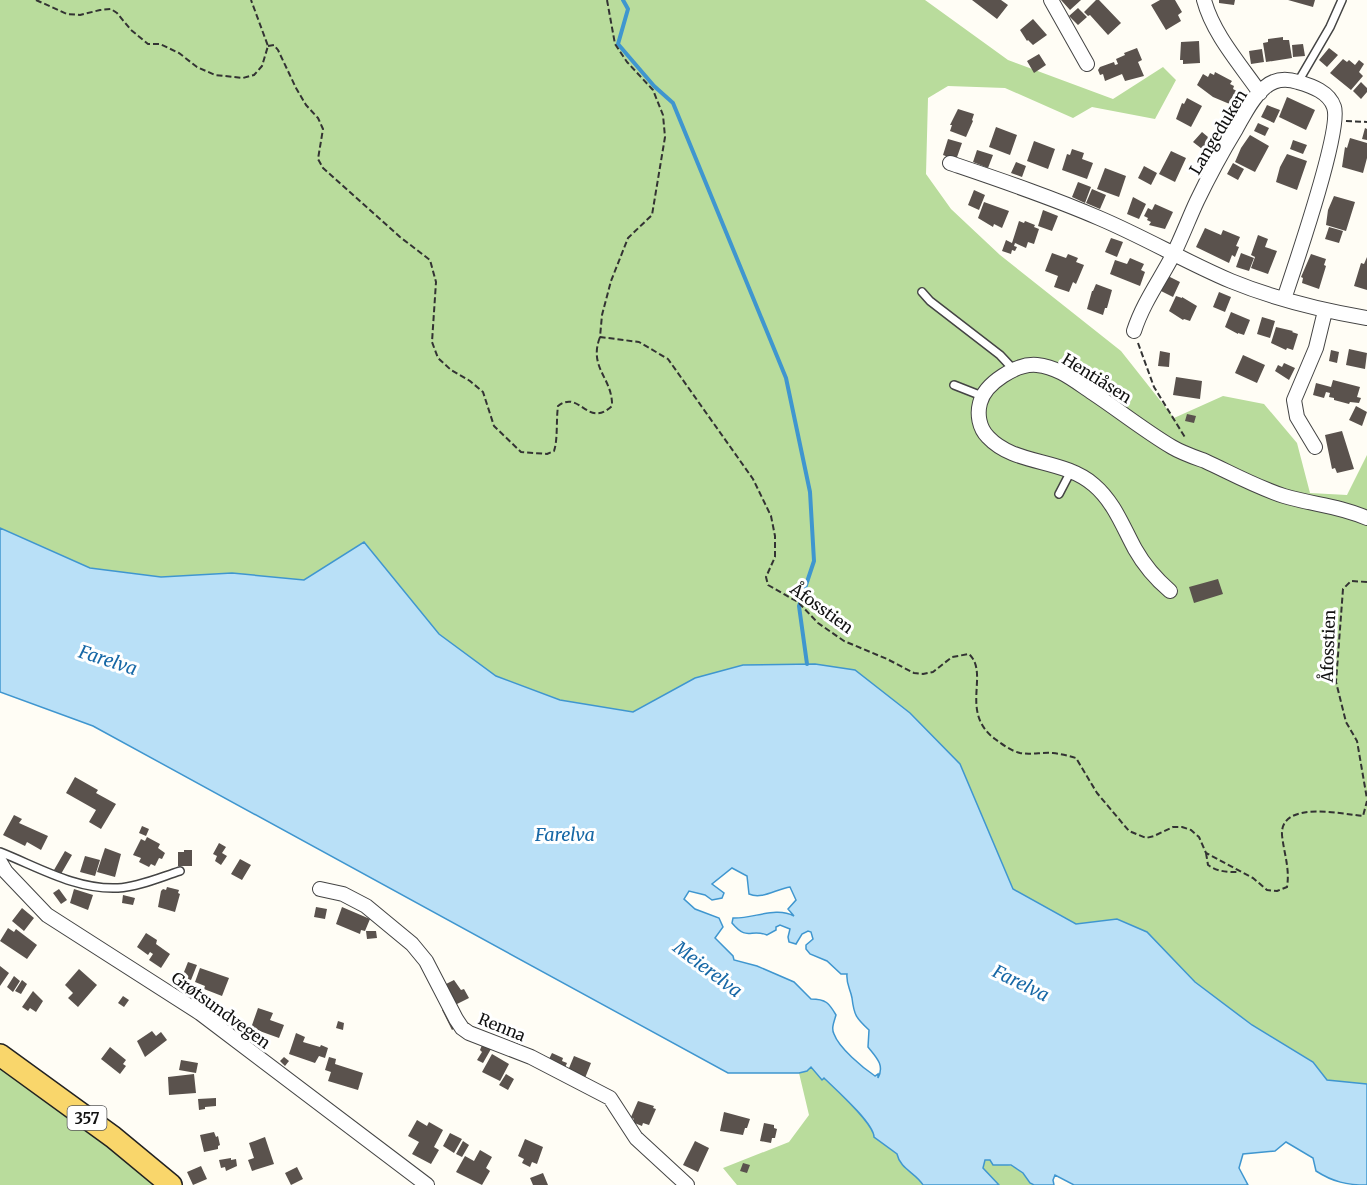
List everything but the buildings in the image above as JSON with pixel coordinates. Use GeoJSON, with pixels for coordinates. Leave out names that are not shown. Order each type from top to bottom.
{"type":"FeatureCollection","features":[{"type":"Feature","properties":{"kind":"main road","name":"357"},"geometry":{"type":"LineString","coordinates":[[0,1055],[112,1137],[171,1185]]}},
{"type":"Feature","properties":{"kind":"street"},"geometry":{"type":"LineString","coordinates":[[1051,0],[1087,64]]}},
{"type":"Feature","properties":{"kind":"street"},"geometry":{"type":"LineString","coordinates":[[1204,0],[1221,37],[1260,93]]}},
{"type":"Feature","properties":{"kind":"street","name":"Langeduken"},"geometry":{"type":"LineString","coordinates":[[1134,331],[1147,300],[1174,253],[1218,160],[1260,93],[1272,82],[1289,80],[1298,82],[1325,94],[1334,107],[1336,121]]}},
{"type":"Feature","properties":{"kind":"street"},"geometry":{"type":"LineString","coordinates":[[1284,299],[1308,226],[1336,121]]}},
{"type":"Feature","properties":{"kind":"street"},"geometry":{"type":"LineString","coordinates":[[950,163],[1078,209],[1232,281],[1325,311],[1367,318]]}},
{"type":"Feature","properties":{"kind":"street"},"geometry":{"type":"LineString","coordinates":[[1315,447],[1297,417],[1294,400],[1316,348],[1325,311]]}},
{"type":"Feature","properties":{"kind":"street","name":"Hentiåsen"},"geometry":{"type":"LineString","coordinates":[[982,396],[989,387],[1014,370],[1037,365],[1060,372],[1175,449],[1273,492],[1341,507],[1367,518]]}},
{"type":"Feature","properties":{"kind":"street"},"geometry":{"type":"LineString","coordinates":[[982,396],[979,418],[980,425],[987,436],[1012,452],[1071,471],[1094,484],[1120,518],[1144,564],[1170,591]]}},
{"type":"Feature","properties":{"kind":"street","name":"Grøtsundvegen"},"geometry":{"type":"LineString","coordinates":[[0,862],[47,915],[200,1013],[427,1185]]}},
{"type":"Feature","properties":{"kind":"street","name":"Renna"},"geometry":{"type":"LineString","coordinates":[[320,889],[343,894],[366,906],[412,944],[426,962],[462,1028],[469,1033],[531,1057],[610,1098],[636,1138],[687,1185]]}},
{"type":"Feature","properties":{"kind":"lane"},"geometry":{"type":"LineString","coordinates":[[1298,82],[1330,27],[1342,0]]}},
{"type":"Feature","properties":{"kind":"lane"},"geometry":{"type":"LineString","coordinates":[[922,291],[946,314],[1000,355],[1014,370]]}},
{"type":"Feature","properties":{"kind":"lane"},"geometry":{"type":"LineString","coordinates":[[954,385],[982,396]]}},
{"type":"Feature","properties":{"kind":"lane"},"geometry":{"type":"LineString","coordinates":[[1059,494],[1071,471]]}},
{"type":"Feature","properties":{"kind":"lane"},"geometry":{"type":"LineString","coordinates":[[0,852],[61,879],[102,887],[127,887],[180,871]]}},
{"type":"Feature","properties":{"kind":"path"},"geometry":{"type":"LineString","coordinates":[[36,0],[67,14],[80,15],[100,9],[111,9],[148,44],[160,44],[179,53],[197,67],[215,75],[243,78],[254,75],[262,66],[268,46],[251,0]]}},
{"type":"Feature","properties":{"kind":"path"},"geometry":{"type":"LineString","coordinates":[[268,46],[274,45],[278,50],[296,88],[321,123],[323,138],[318,159],[323,168],[400,237],[430,260],[436,282],[432,342],[438,358],[483,392],[494,426],[521,452],[547,454],[554,451],[557,443],[555,429],[558,406],[565,401],[572,401],[584,410],[595,413],[605,412],[612,406],[609,389],[596,360],[595,349],[600,337],[602,315],[611,281],[628,238],[652,215],[665,137],[663,115],[653,90],[627,62],[615,44],[607,0]]}},
{"type":"Feature","properties":{"kind":"path"},"geometry":{"type":"LineString","coordinates":[[1336,121],[1367,122]]}},
{"type":"Feature","properties":{"kind":"path"},"geometry":{"type":"LineString","coordinates":[[1134,331],[1154,387],[1185,437],[1192,444]]}},
{"type":"Feature","properties":{"kind":"path","name":"Åfosstien"},"geometry":{"type":"LineString","coordinates":[[600,337],[639,342],[668,360],[753,479],[771,516],[775,536],[774,557],[766,578],[768,585],[798,602],[819,623],[844,641],[888,659],[914,673],[933,672],[952,657],[969,654],[975,659],[976,666],[975,704],[979,720],[987,733],[1018,753],[1053,753],[1076,758],[1097,793],[1129,831],[1146,837],[1154,836],[1173,827],[1191,830],[1199,837],[1206,853],[1253,878],[1267,890],[1277,891],[1287,887],[1289,876],[1282,833],[1284,824],[1295,815],[1307,811],[1363,816],[1367,800],[1357,741],[1346,722],[1336,682],[1343,589],[1350,581],[1367,582]]}},
{"type":"Feature","properties":{"kind":"path"},"geometry":{"type":"LineString","coordinates":[[1363,816],[1367,819]]}},
{"type":"Feature","properties":{"kind":"path"},"geometry":{"type":"LineString","coordinates":[[1206,853],[1208,865],[1214,869],[1223,873],[1239,872]]}},
{"type":"Feature","properties":{"kind":"green space"},"geometry":{"type":"Polygon","coordinates":[[[0,0],[925,0],[1008,60],[1113,99],[1163,67],[1176,80],[1155,119],[1092,107],[1073,118],[1005,88],[948,86],[928,98],[926,174],[951,209],[1000,255],[1121,351],[1174,418],[1223,396],[1264,404],[1297,443],[1310,493],[1347,495],[1367,455],[1367,1084],[1327,1080],[1313,1062],[1252,1025],[1195,982],[1147,932],[1117,919],[1076,924],[1013,889],[960,764],[815,664],[695,678],[633,712],[560,700],[496,676],[439,634],[364,542],[304,580],[232,573],[161,577],[90,568],[0,528],[0,0]]]}},
{"type":"Feature","properties":{"kind":"green space"},"geometry":{"type":"Polygon","coordinates":[[[0,1062],[158,1185],[0,1185],[0,1062]]]}},
{"type":"Feature","properties":{"kind":"green space"},"geometry":{"type":"Polygon","coordinates":[[[810,1066],[857,1110],[872,1130],[874,1137],[897,1154],[901,1163],[923,1185],[737,1185],[723,1168],[789,1142],[809,1115],[799,1073],[807,1071],[810,1066]]]}},
{"type":"Feature","properties":{"kind":"green space"},"geometry":{"type":"Polygon","coordinates":[[[985,1160],[990,1160],[993,1165],[1013,1166],[1034,1185],[999,1185],[983,1168],[985,1160]]]}},
{"type":"Feature","properties":{"kind":"water","name":"Farelva"},"geometry":{"type":"Polygon","coordinates":[[[0,528],[90,568],[161,577],[232,573],[304,580],[364,542],[439,634],[496,676],[560,700],[633,712],[695,678],[743,665],[815,664],[855,670],[910,713],[960,764],[1013,889],[1076,924],[1117,919],[1147,932],[1195,982],[1252,1025],[1313,1062],[1327,1080],[1367,1084],[1367,1185],[1340,1182],[1322,1175],[1316,1171],[1313,1158],[1286,1142],[1275,1151],[1243,1154],[1239,1168],[1248,1185],[1074,1185],[1055,1175],[1054,1185],[1034,1185],[1023,1173],[1011,1165],[993,1165],[990,1160],[985,1160],[983,1168],[999,1185],[923,1185],[901,1163],[897,1154],[874,1137],[867,1123],[852,1106],[824,1078],[822,1080],[811,1067],[799,1073],[728,1073],[93,726],[0,692],[0,528]],[[732,868],[712,884],[724,893],[722,898],[712,900],[705,895],[689,891],[684,899],[695,909],[719,918],[723,927],[715,938],[733,956],[734,960],[757,966],[794,982],[811,999],[824,1001],[829,1005],[836,1015],[833,1029],[837,1039],[858,1063],[875,1076],[878,1074],[878,1078],[880,1065],[868,1047],[869,1030],[858,1019],[855,1012],[847,974],[841,974],[827,961],[810,954],[806,945],[813,939],[811,932],[802,934],[796,944],[789,942],[790,929],[780,925],[767,935],[742,932],[732,923],[733,918],[780,912],[794,916],[788,909],[796,900],[790,887],[754,896],[749,894],[747,876],[732,868]]]}},
{"type":"Feature","properties":{"kind":"waterway"},"geometry":{"type":"LineString","coordinates":[[623,0],[628,9],[618,44],[654,86],[673,103],[786,378],[810,492],[814,561],[799,606],[807,664]]}},
{"type":"Feature","properties":{"kind":"water label","name":"Meierelva"},"geometry":{"type":"Point","coordinates":[708,969]}}]}
